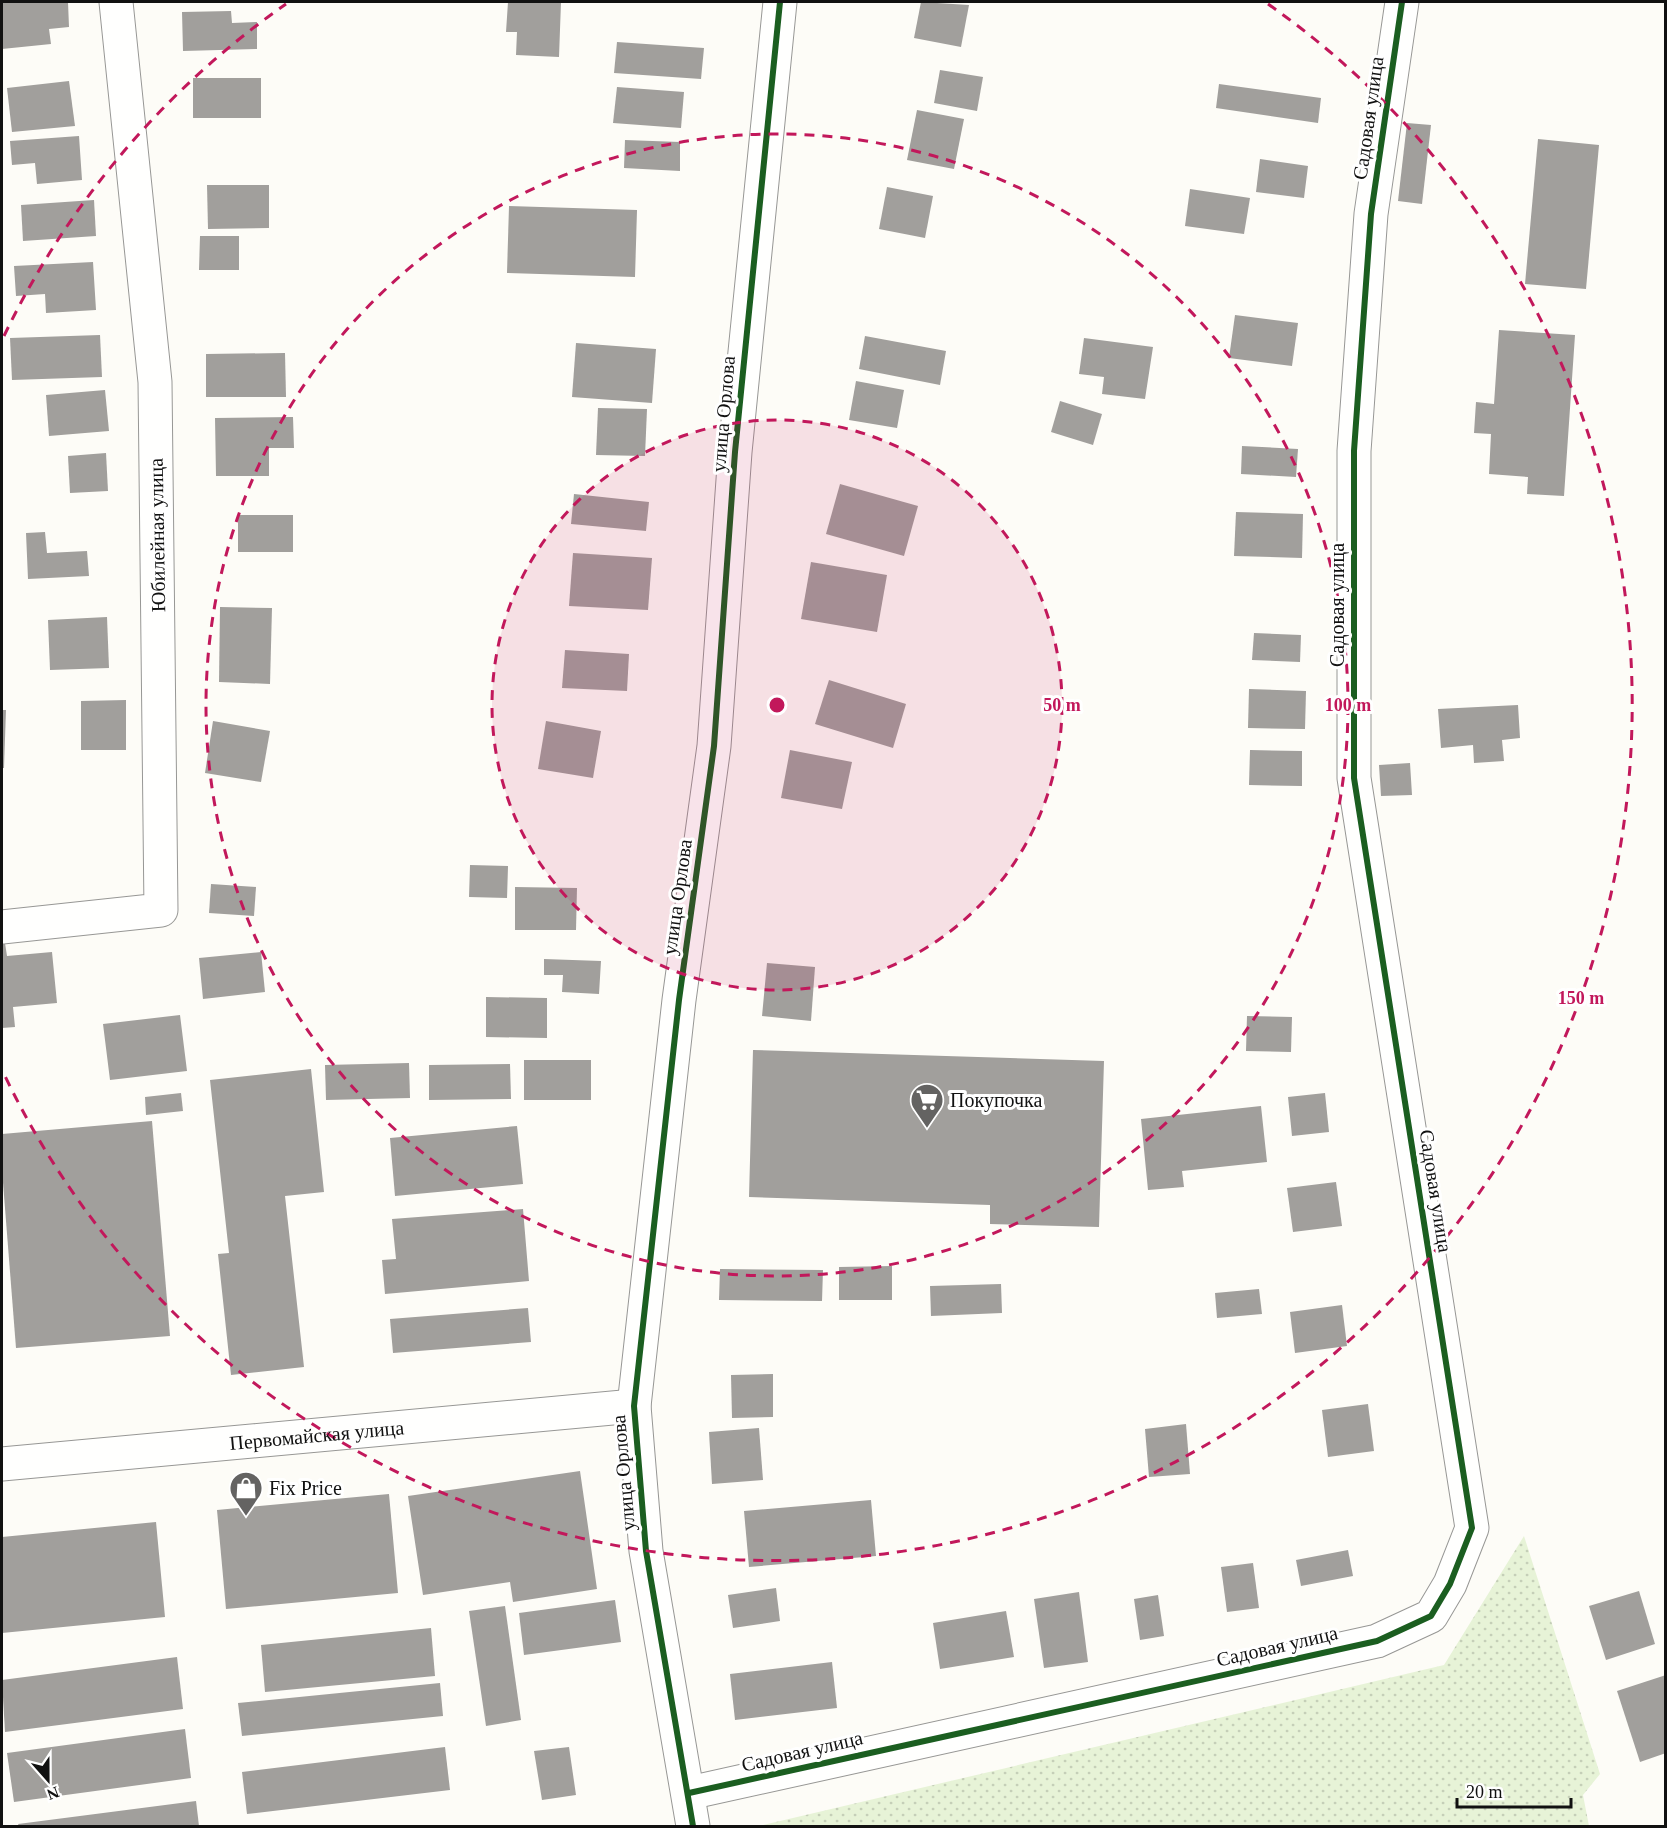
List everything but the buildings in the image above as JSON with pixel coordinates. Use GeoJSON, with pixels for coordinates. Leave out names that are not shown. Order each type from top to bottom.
{"type":"FeatureCollection","features":[{"type":"Feature","properties":{"kind":"street","name":"Юбилейная улица"},"geometry":{"type":"LineString","coordinates":[[2,927],[161,910],[155,382],[116,2]]}},
{"type":"Feature","properties":{"kind":"street","name":"улица Орлова"},"geometry":{"type":"LineString","coordinates":[[693,1827],[646,1551],[634,1406],[679,1000],[714,746],[735,452],[780,2]]}},
{"type":"Feature","properties":{"kind":"street","name":"Садовая улица"},"geometry":{"type":"LineString","coordinates":[[689,1793],[1377,1641],[1431,1616],[1450,1584],[1472,1528],[1354,778],[1354,451],[1371,214],[1402,2]]}},
{"type":"Feature","properties":{"kind":"street","name":"Первомайская улица"},"geometry":{"type":"LineString","coordinates":[[2,1464],[634,1406]]}},
{"type":"Feature","properties":{"kind":"green space"},"geometry":{"type":"Polygon","coordinates":[[[1524,1536],[1600,1774],[1583,1795],[1589,1826],[759,1826],[1444,1665],[1524,1536]]]}},
{"type":"Feature","properties":{"kind":"cycle path"},"geometry":{"type":"LineString","coordinates":[[693,1826],[646,1551],[634,1406],[679,1000],[714,746],[735,452],[780,2]]}},
{"type":"Feature","properties":{"kind":"cycle path"},"geometry":{"type":"LineString","coordinates":[[689,1793],[1377,1641],[1431,1616],[1450,1584],[1472,1528],[1354,778],[1354,451],[1371,214],[1402,2]]}},
{"type":"Feature","properties":{"kind":"place","name":"Покупочка"},"geometry":{"type":"Point","coordinates":[927,1129]}},
{"type":"Feature","properties":{"kind":"place","name":"Fix Price"},"geometry":{"type":"Point","coordinates":[246,1517]}}]}
